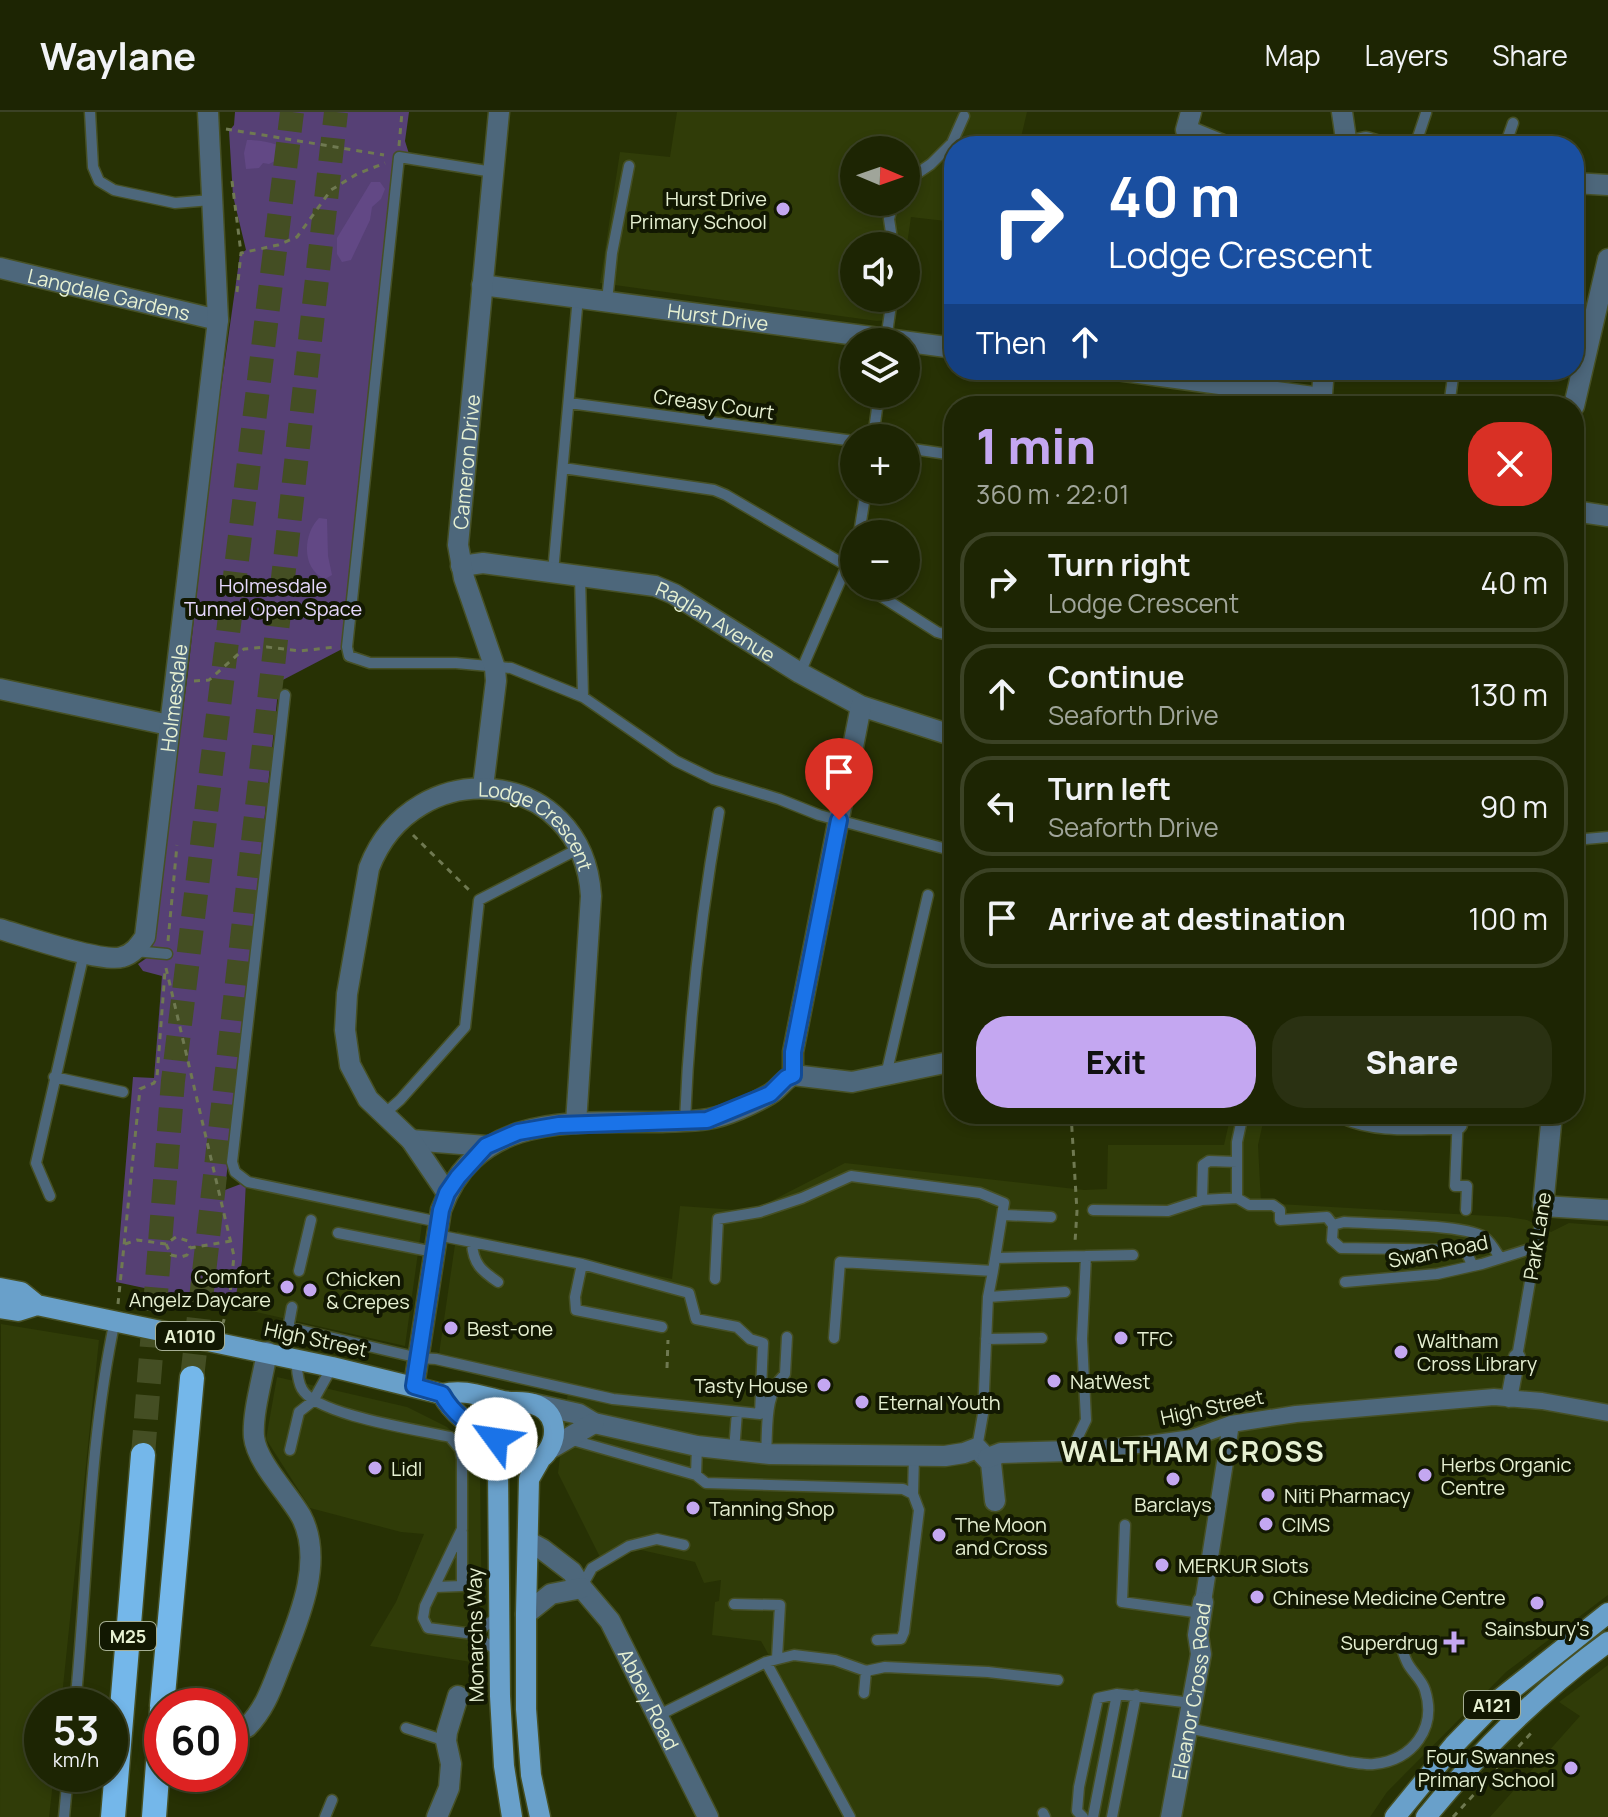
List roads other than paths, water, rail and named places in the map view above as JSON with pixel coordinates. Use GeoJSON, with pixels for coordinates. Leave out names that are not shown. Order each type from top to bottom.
{"type":"FeatureCollection","features":[{"type":"Feature","properties":{"kind":"highway","name":"M25"},"geometry":{"type":"LineString","coordinates":[[164,1688],[192,1378]]}},
{"type":"Feature","properties":{"kind":"highway","name":"M25"},"geometry":{"type":"LineString","coordinates":[[113,1817],[143,1455]]}},
{"type":"Feature","properties":{"kind":"highway","name":"M25"},"geometry":{"type":"LineString","coordinates":[[154,1817],[156,1792]]}},
{"type":"Feature","properties":{"kind":"main road","name":"A1010"},"geometry":{"type":"LineString","coordinates":[[0,1288],[21,1292],[37,1305]]}},
{"type":"Feature","properties":{"kind":"main road"},"geometry":{"type":"LineString","coordinates":[[0,1308],[18,1311],[37,1305]]}},
{"type":"Feature","properties":{"kind":"main road","name":"High Street"},"geometry":{"type":"LineString","coordinates":[[37,1305],[282,1355],[442,1394],[460,1390],[525,1403]]}},
{"type":"Feature","properties":{"kind":"main road"},"geometry":{"type":"LineString","coordinates":[[442,1394],[451,1411],[501,1446],[518,1462],[534,1461],[553,1448]]}},
{"type":"Feature","properties":{"kind":"main road"},"geometry":{"type":"LineString","coordinates":[[501,1446],[499,1421],[504,1412],[525,1403],[546,1411],[553,1424],[553,1448],[529,1479],[526,1614],[527,1722],[531,1775],[540,1817]]}},
{"type":"Feature","properties":{"kind":"main road","name":"Monarchs Way"},"geometry":{"type":"LineString","coordinates":[[501,1446],[498,1471],[499,1652],[504,1766],[512,1817]]}},
{"type":"Feature","properties":{"kind":"main road","name":"A121"},"geometry":{"type":"LineString","coordinates":[[1395,1817],[1454,1745],[1496,1702],[1608,1613]]}},
{"type":"Feature","properties":{"kind":"main road","name":"A121"},"geometry":{"type":"LineString","coordinates":[[1426,1817],[1509,1725],[1568,1671],[1608,1642]]}},
{"type":"Feature","properties":{"kind":"street"},"geometry":{"type":"LineString","coordinates":[[1342,112],[1346,136]]}},
{"type":"Feature","properties":{"kind":"street","name":"Holmesdale"},"geometry":{"type":"LineString","coordinates":[[135,951],[145,937],[218,320],[208,119]]}},
{"type":"Feature","properties":{"kind":"street","name":"Cameron Drive"},"geometry":{"type":"LineString","coordinates":[[483,787],[495,668],[461,566],[458,545],[498,122]]}},
{"type":"Feature","properties":{"kind":"street"},"geometry":{"type":"LineString","coordinates":[[1584,184],[1608,185]]}},
{"type":"Feature","properties":{"kind":"street"},"geometry":{"type":"LineString","coordinates":[[1584,371],[1602,309],[1608,259]]}},
{"type":"Feature","properties":{"kind":"street","name":"Langdale Gardens"},"geometry":{"type":"LineString","coordinates":[[0,268],[218,320]]}},
{"type":"Feature","properties":{"kind":"street","name":"Hurst Drive"},"geometry":{"type":"LineString","coordinates":[[482,285],[840,334]]}},
{"type":"Feature","properties":{"kind":"street","name":"Hurst Drive"},"geometry":{"type":"LineString","coordinates":[[920,344],[944,347]]}},
{"type":"Feature","properties":{"kind":"street"},"geometry":{"type":"LineString","coordinates":[[1181,380],[1283,396]]}},
{"type":"Feature","properties":{"kind":"street"},"geometry":{"type":"LineString","coordinates":[[1584,512],[1608,516]]}},
{"type":"Feature","properties":{"kind":"street","name":"Raglan Avenue"},"geometry":{"type":"LineString","coordinates":[[461,566],[483,563],[667,590],[800,673],[861,706],[944,733]]}},
{"type":"Feature","properties":{"kind":"street"},"geometry":{"type":"LineString","coordinates":[[0,689],[169,725]]}},
{"type":"Feature","properties":{"kind":"street"},"geometry":{"type":"LineString","coordinates":[[793,1075],[793,1052],[861,706]]}},
{"type":"Feature","properties":{"kind":"street","name":"Lodge Crescent"},"geometry":{"type":"LineString","coordinates":[[447,1193],[411,1140],[368,1099],[350,1065],[345,1015],[369,868],[383,839],[398,821],[433,798],[454,790],[483,787],[508,790],[542,807],[564,826],[580,848],[591,896],[576,1123]]}},
{"type":"Feature","properties":{"kind":"street"},"geometry":{"type":"LineString","coordinates":[[0,929],[84,953],[119,958],[135,951]]}},
{"type":"Feature","properties":{"kind":"street"},"geometry":{"type":"LineString","coordinates":[[414,1386],[437,1236],[447,1193],[471,1160],[486,1146],[518,1132],[576,1123],[707,1120],[770,1094],[793,1075],[843,1082],[944,1063]]}},
{"type":"Feature","properties":{"kind":"street","name":"Park Lane"},"geometry":{"type":"LineString","coordinates":[[1543,1206],[1551,1124]]}},
{"type":"Feature","properties":{"kind":"street"},"geometry":{"type":"LineString","coordinates":[[411,1140],[486,1146]]}},
{"type":"Feature","properties":{"kind":"street"},"geometry":{"type":"LineString","coordinates":[[1543,1206],[1608,1210]]}},
{"type":"Feature","properties":{"kind":"street"},"geometry":{"type":"LineString","coordinates":[[248,1726],[262,1712],[300,1618],[309,1570],[302,1518],[260,1454],[254,1438],[282,1355]]}},
{"type":"Feature","properties":{"kind":"street"},"geometry":{"type":"LineString","coordinates":[[1509,1399],[1517,1357]]}},
{"type":"Feature","properties":{"kind":"street","name":"High Street"},"geometry":{"type":"LineString","coordinates":[[525,1403],[579,1414],[594,1423],[697,1446],[766,1453],[914,1456],[1071,1451],[1149,1444],[1192,1438],[1231,1424],[1309,1413],[1494,1397],[1542,1401],[1608,1413]]}},
{"type":"Feature","properties":{"kind":"street"},"geometry":{"type":"LineString","coordinates":[[553,1448],[594,1423]]}},
{"type":"Feature","properties":{"kind":"street","name":"Eleanor Cross Road"},"geometry":{"type":"LineString","coordinates":[[1171,1817],[1201,1654],[1198,1635],[1231,1424]]}},
{"type":"Feature","properties":{"kind":"street"},"geometry":{"type":"LineString","coordinates":[[983,1453],[994,1474],[995,1501]]}},
{"type":"Feature","properties":{"kind":"street","name":"Abbey Road"},"geometry":{"type":"LineString","coordinates":[[529,1542],[572,1572],[610,1621],[708,1817]]}},
{"type":"Feature","properties":{"kind":"street"},"geometry":{"type":"LineString","coordinates":[[526,1614],[551,1594],[582,1588]]}},
{"type":"Feature","properties":{"kind":"street"},"geometry":{"type":"LineString","coordinates":[[437,1817],[449,1788],[451,1764],[446,1741],[448,1724],[458,1696]]}},
{"type":"Feature","properties":{"kind":"lane"},"geometry":{"type":"LineString","coordinates":[[90,112],[93,167],[99,181],[114,190],[175,203],[211,200]]}},
{"type":"Feature","properties":{"kind":"lane"},"geometry":{"type":"LineString","coordinates":[[1418,136],[1426,113]]}},
{"type":"Feature","properties":{"kind":"lane"},"geometry":{"type":"LineString","coordinates":[[955,136],[964,116]]}},
{"type":"Feature","properties":{"kind":"lane"},"geometry":{"type":"LineString","coordinates":[[1508,136],[1513,123]]}},
{"type":"Feature","properties":{"kind":"lane"},"geometry":{"type":"LineString","coordinates":[[920,171],[944,151]]}},
{"type":"Feature","properties":{"kind":"lane"},"geometry":{"type":"LineString","coordinates":[[493,172],[399,157],[347,647],[349,656],[370,663],[456,663],[511,668],[583,697],[676,761],[713,779],[839,820],[944,848]]}},
{"type":"Feature","properties":{"kind":"lane"},"geometry":{"type":"LineString","coordinates":[[607,301],[612,253],[629,166]]}},
{"type":"Feature","properties":{"kind":"lane"},"geometry":{"type":"LineString","coordinates":[[553,572],[578,297]]}},
{"type":"Feature","properties":{"kind":"lane","name":"Creasy Court"},"geometry":{"type":"LineString","coordinates":[[569,403],[840,439]]}},
{"type":"Feature","properties":{"kind":"lane"},"geometry":{"type":"LineString","coordinates":[[920,450],[944,454]]}},
{"type":"Feature","properties":{"kind":"lane"},"geometry":{"type":"LineString","coordinates":[[563,468],[714,490],[840,567]]}},
{"type":"Feature","properties":{"kind":"lane"},"geometry":{"type":"LineString","coordinates":[[580,576],[583,697]]}},
{"type":"Feature","properties":{"kind":"lane"},"geometry":{"type":"LineString","coordinates":[[800,673],[840,591]]}},
{"type":"Feature","properties":{"kind":"lane"},"geometry":{"type":"LineString","coordinates":[[887,600],[944,634]]}},
{"type":"Feature","properties":{"kind":"lane"},"geometry":{"type":"LineString","coordinates":[[285,695],[232,1162],[235,1172],[248,1182],[437,1236],[582,1264],[689,1293],[696,1319],[737,1327],[750,1339],[763,1343],[760,1414],[613,1399],[287,1327]]}},
{"type":"Feature","properties":{"kind":"lane"},"geometry":{"type":"LineString","coordinates":[[685,1121],[704,897],[719,812]]}},
{"type":"Feature","properties":{"kind":"lane"},"geometry":{"type":"LineString","coordinates":[[1584,839],[1608,837]]}},
{"type":"Feature","properties":{"kind":"lane"},"geometry":{"type":"LineString","coordinates":[[383,1115],[465,1027],[479,900],[580,848]]}},
{"type":"Feature","properties":{"kind":"lane"},"geometry":{"type":"LineString","coordinates":[[886,1075],[928,895]]}},
{"type":"Feature","properties":{"kind":"lane"},"geometry":{"type":"LineString","coordinates":[[135,951],[167,954]]}},
{"type":"Feature","properties":{"kind":"lane"},"geometry":{"type":"LineString","coordinates":[[50,1196],[36,1163],[84,953]]}},
{"type":"Feature","properties":{"kind":"lane"},"geometry":{"type":"LineString","coordinates":[[54,1077],[123,1092]]}},
{"type":"Feature","properties":{"kind":"lane"},"geometry":{"type":"LineString","coordinates":[[1237,1198],[1237,1142],[1241,1124]]}},
{"type":"Feature","properties":{"kind":"lane"},"geometry":{"type":"LineString","coordinates":[[1458,1124],[1455,1186],[1467,1186],[1466,1210]]}},
{"type":"Feature","properties":{"kind":"lane"},"geometry":{"type":"LineString","coordinates":[[1202,1200],[1203,1165],[1209,1161],[1237,1162]]}},
{"type":"Feature","properties":{"kind":"lane"},"geometry":{"type":"LineString","coordinates":[[715,1279],[718,1219],[760,1212],[802,1198],[851,1176],[980,1193],[1004,1203],[988,1297],[983,1453]]}},
{"type":"Feature","properties":{"kind":"lane"},"geometry":{"type":"LineString","coordinates":[[1093,1210],[1168,1211],[1202,1200],[1237,1198],[1249,1205],[1273,1205],[1280,1210],[1280,1220],[1327,1217],[1333,1225],[1332,1240],[1341,1248],[1465,1250],[1473,1266]]}},
{"type":"Feature","properties":{"kind":"lane","name":"Park Lane"},"geometry":{"type":"LineString","coordinates":[[1517,1357],[1543,1206]]}},
{"type":"Feature","properties":{"kind":"lane"},"geometry":{"type":"LineString","coordinates":[[1003,1215],[1051,1217]]}},
{"type":"Feature","properties":{"kind":"lane"},"geometry":{"type":"LineString","coordinates":[[299,1271],[311,1220]]}},
{"type":"Feature","properties":{"kind":"lane"},"geometry":{"type":"LineString","coordinates":[[1333,1225],[1344,1222],[1460,1230],[1481,1235],[1490,1242],[1500,1258]]}},
{"type":"Feature","properties":{"kind":"lane"},"geometry":{"type":"LineString","coordinates":[[338,1233],[437,1236]]}},
{"type":"Feature","properties":{"kind":"lane"},"geometry":{"type":"LineString","coordinates":[[472,1243],[472,1254],[480,1270],[498,1282]]}},
{"type":"Feature","properties":{"kind":"lane","name":"Swan Road"},"geometry":{"type":"LineString","coordinates":[[1345,1282],[1402,1278],[1473,1266],[1536,1247]]}},
{"type":"Feature","properties":{"kind":"lane"},"geometry":{"type":"LineString","coordinates":[[996,1258],[1133,1255]]}},
{"type":"Feature","properties":{"kind":"lane"},"geometry":{"type":"LineString","coordinates":[[1071,1451],[1086,1420],[1080,1256]]}},
{"type":"Feature","properties":{"kind":"lane"},"geometry":{"type":"LineString","coordinates":[[834,1338],[840,1262],[993,1271]]}},
{"type":"Feature","properties":{"kind":"lane"},"geometry":{"type":"LineString","coordinates":[[582,1264],[575,1297],[576,1310],[662,1327]]}},
{"type":"Feature","properties":{"kind":"lane"},"geometry":{"type":"LineString","coordinates":[[988,1297],[1065,1292]]}},
{"type":"Feature","properties":{"kind":"lane"},"geometry":{"type":"LineString","coordinates":[[292,1307],[282,1355],[301,1388],[313,1401],[336,1411],[450,1437],[455,1441],[462,1459],[462,1586],[435,1587]]}},
{"type":"Feature","properties":{"kind":"lane"},"geometry":{"type":"LineString","coordinates":[[76,1688],[95,1446],[115,1320]]}},
{"type":"Feature","properties":{"kind":"lane"},"geometry":{"type":"LineString","coordinates":[[766,1453],[770,1397],[774,1385],[785,1374],[787,1337]]}},
{"type":"Feature","properties":{"kind":"lane"},"geometry":{"type":"LineString","coordinates":[[986,1339],[1042,1338]]}},
{"type":"Feature","properties":{"kind":"lane"},"geometry":{"type":"LineString","coordinates":[[290,1450],[299,1412],[313,1401],[332,1367]]}},
{"type":"Feature","properties":{"kind":"lane"},"geometry":{"type":"LineString","coordinates":[[734,1451],[737,1412]]}},
{"type":"Feature","properties":{"kind":"lane"},"geometry":{"type":"LineString","coordinates":[[696,1475],[697,1446]]}},
{"type":"Feature","properties":{"kind":"lane"},"geometry":{"type":"LineString","coordinates":[[553,1448],[696,1475],[706,1483],[721,1485],[903,1489],[913,1494]]}},
{"type":"Feature","properties":{"kind":"lane"},"geometry":{"type":"LineString","coordinates":[[877,1640],[901,1639],[904,1632],[919,1510],[913,1494],[914,1456]]}},
{"type":"Feature","properties":{"kind":"lane"},"geometry":{"type":"LineString","coordinates":[[1125,1525],[1122,1602],[1202,1608]]}},
{"type":"Feature","properties":{"kind":"lane"},"geometry":{"type":"LineString","coordinates":[[462,1529],[425,1606],[423,1618],[428,1628],[473,1634],[499,1652]]}},
{"type":"Feature","properties":{"kind":"lane"},"geometry":{"type":"LineString","coordinates":[[582,1588],[592,1568],[629,1546],[657,1539],[684,1545]]}},
{"type":"Feature","properties":{"kind":"lane"},"geometry":{"type":"LineString","coordinates":[[734,1604],[780,1605],[777,1658]]}},
{"type":"Feature","properties":{"kind":"lane"},"geometry":{"type":"LineString","coordinates":[[473,1634],[498,1617]]}},
{"type":"Feature","properties":{"kind":"lane"},"geometry":{"type":"LineString","coordinates":[[1188,1728],[1349,1762],[1373,1764],[1397,1758],[1413,1746],[1425,1729],[1430,1707],[1424,1685],[1406,1661],[1399,1641]]}},
{"type":"Feature","properties":{"kind":"lane"},"geometry":{"type":"LineString","coordinates":[[657,1716],[766,1662],[794,1655],[835,1660],[866,1671],[885,1667],[988,1672],[1058,1680]]}},
{"type":"Feature","properties":{"kind":"lane"},"geometry":{"type":"LineString","coordinates":[[766,1662],[850,1817]]}},
{"type":"Feature","properties":{"kind":"lane"},"geometry":{"type":"LineString","coordinates":[[864,1693],[866,1671]]}},
{"type":"Feature","properties":{"kind":"lane"},"geometry":{"type":"LineString","coordinates":[[1083,1817],[1077,1811],[1079,1787],[1098,1698],[1117,1694],[1136,1695],[1192,1703]]}},
{"type":"Feature","properties":{"kind":"lane"},"geometry":{"type":"LineString","coordinates":[[1093,1817],[1117,1694]]}},
{"type":"Feature","properties":{"kind":"lane"},"geometry":{"type":"LineString","coordinates":[[1112,1817],[1136,1695]]}},
{"type":"Feature","properties":{"kind":"lane"},"geometry":{"type":"LineString","coordinates":[[406,1728],[446,1741]]}},
{"type":"Feature","properties":{"kind":"lane"},"geometry":{"type":"LineString","coordinates":[[64,1817],[66,1792]]}},
{"type":"Feature","properties":{"kind":"lane"},"geometry":{"type":"LineString","coordinates":[[325,1817],[332,1800]]}},
{"type":"Feature","properties":{"kind":"tunnel"},"geometry":{"type":"LineString","coordinates":[[143,1455],[173,1081],[292,112]]}},
{"type":"Feature","properties":{"kind":"tunnel"},"geometry":{"type":"LineString","coordinates":[[192,1378],[336,112]]}},
{"type":"Feature","properties":{"kind":"place","name":"Hurst Drive Primary School"},"geometry":{"type":"Point","coordinates":[783,209]}},
{"type":"Feature","properties":{"kind":"place","name":"Comfort Angelz Daycare"},"geometry":{"type":"Point","coordinates":[287,1287]}},
{"type":"Feature","properties":{"kind":"place","name":"Chicken & Crepes"},"geometry":{"type":"Point","coordinates":[310,1290]}},
{"type":"Feature","properties":{"kind":"place","name":"Best-one"},"geometry":{"type":"Point","coordinates":[451,1328]}},
{"type":"Feature","properties":{"kind":"place","name":"TFC"},"geometry":{"type":"Point","coordinates":[1121,1338]}},
{"type":"Feature","properties":{"kind":"place","name":"Waltham Cross Library"},"geometry":{"type":"Point","coordinates":[1401,1352]}},
{"type":"Feature","properties":{"kind":"place","name":"NatWest"},"geometry":{"type":"Point","coordinates":[1054,1381]}},
{"type":"Feature","properties":{"kind":"place","name":"Tasty House"},"geometry":{"type":"Point","coordinates":[824,1385]}},
{"type":"Feature","properties":{"kind":"place","name":"Eternal Youth"},"geometry":{"type":"Point","coordinates":[862,1402]}},
{"type":"Feature","properties":{"kind":"place","name":"Lidl"},"geometry":{"type":"Point","coordinates":[375,1468]}},
{"type":"Feature","properties":{"kind":"place","name":"Herbs Organic Centre"},"geometry":{"type":"Point","coordinates":[1425,1475]}},
{"type":"Feature","properties":{"kind":"place","name":"Barclays"},"geometry":{"type":"Point","coordinates":[1173,1479]}},
{"type":"Feature","properties":{"kind":"place","name":"Niti Pharmacy"},"geometry":{"type":"Point","coordinates":[1268,1495]}},
{"type":"Feature","properties":{"kind":"place","name":"Tanning Shop"},"geometry":{"type":"Point","coordinates":[693,1508]}},
{"type":"Feature","properties":{"kind":"place","name":"CIMS"},"geometry":{"type":"Point","coordinates":[1266,1524]}},
{"type":"Feature","properties":{"kind":"place","name":"The Moon and Cross"},"geometry":{"type":"Point","coordinates":[939,1535]}},
{"type":"Feature","properties":{"kind":"place","name":"MERKUR Slots"},"geometry":{"type":"Point","coordinates":[1162,1565]}},
{"type":"Feature","properties":{"kind":"place","name":"Chinese Medicine Centre"},"geometry":{"type":"Point","coordinates":[1257,1597]}},
{"type":"Feature","properties":{"kind":"place","name":"Sainsbury's"},"geometry":{"type":"Point","coordinates":[1537,1603]}},
{"type":"Feature","properties":{"kind":"place","name":"Superdrug"},"geometry":{"type":"Point","coordinates":[1454,1642]}},
{"type":"Feature","properties":{"kind":"place","name":"Four Swannes Primary School"},"geometry":{"type":"Point","coordinates":[1571,1768]}},
{"type":"Feature","properties":{"kind":"district","name":"WALTHAM CROSS"},"geometry":{"type":"Point","coordinates":[1193,1451]}},
{"type":"Feature","properties":{"kind":"park label","name":"Holmesdale Tunnel Open Space"},"geometry":{"type":"Point","coordinates":[273,596]}}]}
